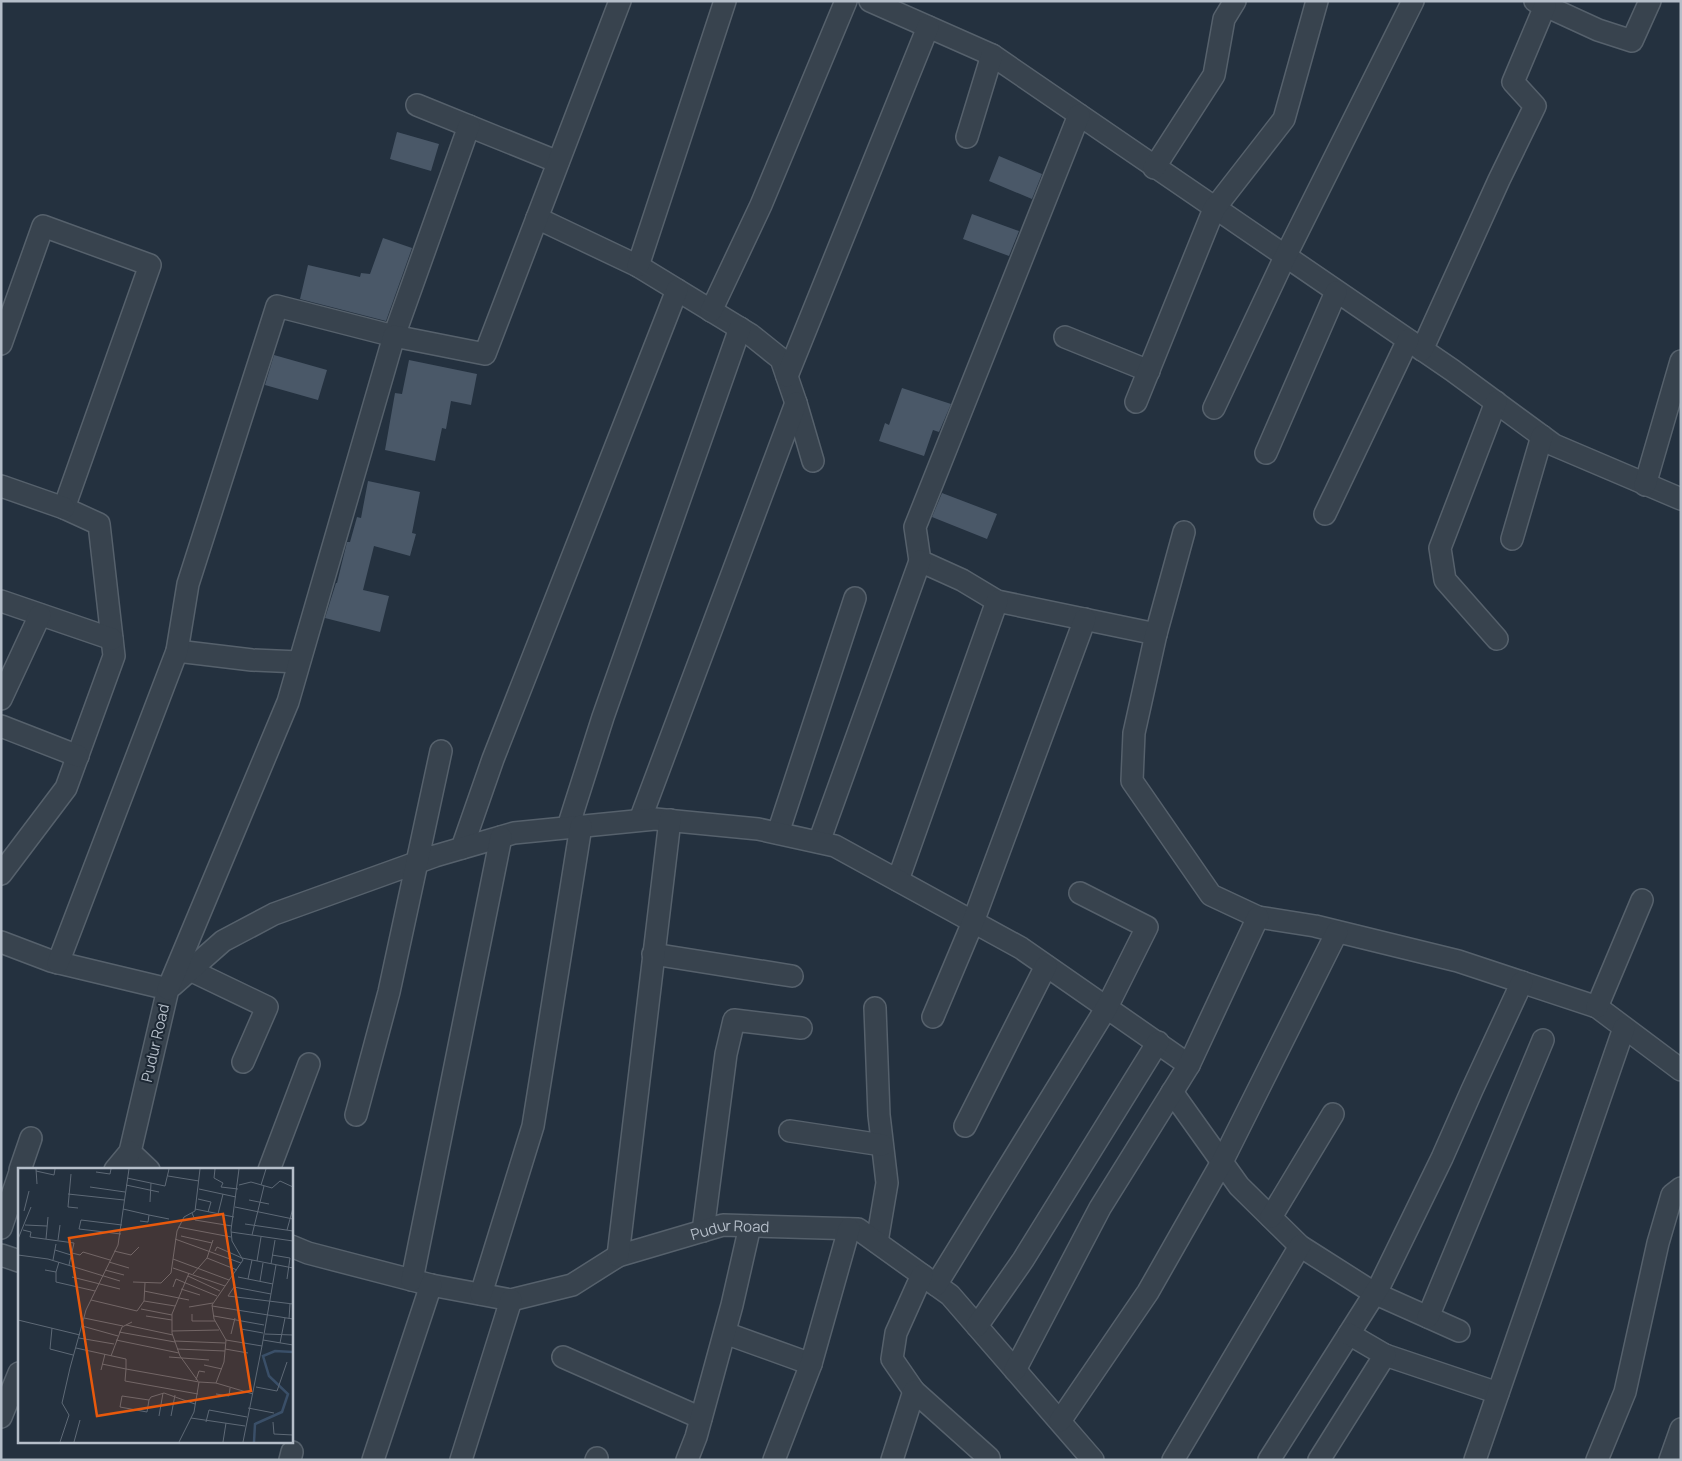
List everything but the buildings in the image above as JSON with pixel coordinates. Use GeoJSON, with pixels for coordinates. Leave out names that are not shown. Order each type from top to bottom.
{"type":"FeatureCollection","features":[{"type":"Feature","properties":{"kind":"street"},"geometry":{"type":"LineString","coordinates":[[58,963],[177,651],[188,584],[277,306],[394,336],[485,354],[620,1]]}},
{"type":"Feature","properties":{"kind":"street"},"geometry":{"type":"LineString","coordinates":[[638,266],[725,1]]}},
{"type":"Feature","properties":{"kind":"street"},"geometry":{"type":"LineString","coordinates":[[711,311],[761,205],[846,1]]}},
{"type":"Feature","properties":{"kind":"street"},"geometry":{"type":"LineString","coordinates":[[870,1],[992,55],[1154,168],[1415,345],[1554,444],[1681,499]]}},
{"type":"Feature","properties":{"kind":"street"},"geometry":{"type":"LineString","coordinates":[[1154,168],[1214,75],[1224,19],[1235,1]]}},
{"type":"Feature","properties":{"kind":"street"},"geometry":{"type":"LineString","coordinates":[[1136,402],[1214,209],[1284,119],[1317,1]]}},
{"type":"Feature","properties":{"kind":"street"},"geometry":{"type":"LineString","coordinates":[[1214,408],[1285,257],[1412,1]]}},
{"type":"Feature","properties":{"kind":"street"},"geometry":{"type":"LineString","coordinates":[[1325,514],[1415,345],[1535,106],[1513,82],[1540,4],[1598,30],[1632,41],[1650,1]]}},
{"type":"Feature","properties":{"kind":"street"},"geometry":{"type":"LineString","coordinates":[[787,376],[928,27]]}},
{"type":"Feature","properties":{"kind":"street"},"geometry":{"type":"LineString","coordinates":[[967,137],[992,55]]}},
{"type":"Feature","properties":{"kind":"street"},"geometry":{"type":"LineString","coordinates":[[417,105],[558,162]]}},
{"type":"Feature","properties":{"kind":"street"},"geometry":{"type":"LineString","coordinates":[[820,842],[920,561],[915,527],[1079,115]]}},
{"type":"Feature","properties":{"kind":"street"},"geometry":{"type":"LineString","coordinates":[[168,989],[288,702],[394,336],[469,126]]}},
{"type":"Feature","properties":{"kind":"street"},"geometry":{"type":"LineString","coordinates":[[537,218],[638,266],[740,328],[780,359],[796,403],[813,460]]}},
{"type":"Feature","properties":{"kind":"street"},"geometry":{"type":"LineString","coordinates":[[1,344],[42,226],[150,265],[64,508]]}},
{"type":"Feature","properties":{"kind":"street"},"geometry":{"type":"LineString","coordinates":[[462,848],[493,759],[677,290]]}},
{"type":"Feature","properties":{"kind":"street"},"geometry":{"type":"LineString","coordinates":[[1266,453],[1336,292]]}},
{"type":"Feature","properties":{"kind":"street"},"geometry":{"type":"LineString","coordinates":[[481,1294],[533,1126],[574,827],[603,717],[740,328]]}},
{"type":"Feature","properties":{"kind":"street"},"geometry":{"type":"LineString","coordinates":[[1065,337],[1149,371]]}},
{"type":"Feature","properties":{"kind":"street"},"geometry":{"type":"LineString","coordinates":[[1645,485],[1681,361]]}},
{"type":"Feature","properties":{"kind":"street"},"geometry":{"type":"LineString","coordinates":[[1496,402],[1440,548],[1444,580],[1497,639]]}},
{"type":"Feature","properties":{"kind":"street"},"geometry":{"type":"LineString","coordinates":[[640,820],[796,403]]}},
{"type":"Feature","properties":{"kind":"street"},"geometry":{"type":"LineString","coordinates":[[1512,539],[1542,436]]}},
{"type":"Feature","properties":{"kind":"street"},"geometry":{"type":"LineString","coordinates":[[1,486],[64,508],[99,524],[114,656],[66,788],[1,874]]}},
{"type":"Feature","properties":{"kind":"street"},"geometry":{"type":"LineString","coordinates":[[1184,532],[1156,634],[1134,733],[1132,781],[1211,895],[1258,917],[1337,932],[1458,961],[1597,1007],[1681,1070]]}},
{"type":"Feature","properties":{"kind":"street"},"geometry":{"type":"LineString","coordinates":[[920,561],[962,580],[997,601],[1156,634]]}},
{"type":"Feature","properties":{"kind":"street"},"geometry":{"type":"LineString","coordinates":[[778,833],[855,598]]}},
{"type":"Feature","properties":{"kind":"street"},"geometry":{"type":"LineString","coordinates":[[1,601],[112,640]]}},
{"type":"Feature","properties":{"kind":"street"},"geometry":{"type":"LineString","coordinates":[[898,880],[997,601]]}},
{"type":"Feature","properties":{"kind":"street"},"geometry":{"type":"LineString","coordinates":[[1,699],[40,614]]}},
{"type":"Feature","properties":{"kind":"street"},"geometry":{"type":"LineString","coordinates":[[933,1017],[973,922],[1085,619]]}},
{"type":"Feature","properties":{"kind":"street"},"geometry":{"type":"LineString","coordinates":[[177,651],[252,660],[299,662]]}},
{"type":"Feature","properties":{"kind":"street"},"geometry":{"type":"LineString","coordinates":[[1,726],[78,756]]}},
{"type":"Feature","properties":{"kind":"street"},"geometry":{"type":"LineString","coordinates":[[356,1115],[389,992],[441,751]]}},
{"type":"Feature","properties":{"kind":"street"},"geometry":{"type":"LineString","coordinates":[[168,989],[223,941],[274,914],[418,862],[514,833],[640,820],[670,820],[758,829],[835,846],[1021,948],[1189,1065]]}},
{"type":"Feature","properties":{"kind":"street"},"geometry":{"type":"LineString","coordinates":[[618,1256],[670,820]]}},
{"type":"Feature","properties":{"kind":"street"},"geometry":{"type":"LineString","coordinates":[[373,1460],[421,1283],[500,837]]}},
{"type":"Feature","properties":{"kind":"street"},"geometry":{"type":"LineString","coordinates":[[988,1460],[989,1458],[914,1391],[892,1360],[896,1333],[1107,1007],[1147,927],[1080,893]]}},
{"type":"Feature","properties":{"kind":"street"},"geometry":{"type":"LineString","coordinates":[[1597,1007],[1642,900]]}},
{"type":"Feature","properties":{"kind":"street"},"geometry":{"type":"LineString","coordinates":[[1015,1370],[1100,1208],[1189,1065],[1258,917]]}},
{"type":"Feature","properties":{"kind":"street"},"geometry":{"type":"LineString","coordinates":[[1060,1421],[1148,1292],[1222,1162],[1337,932]]}},
{"type":"Feature","properties":{"kind":"street","name":"Pudur Road"},"geometry":{"type":"LineString","coordinates":[[1,942],[58,963],[168,989],[130,1152]]}},
{"type":"Feature","properties":{"kind":"street"},"geometry":{"type":"LineString","coordinates":[[653,954],[792,976]]}},
{"type":"Feature","properties":{"kind":"street"},"geometry":{"type":"LineString","coordinates":[[965,1126],[1046,966]]}},
{"type":"Feature","properties":{"kind":"street"},"geometry":{"type":"LineString","coordinates":[[190,970],[267,1007],[243,1062]]}},
{"type":"Feature","properties":{"kind":"street"},"geometry":{"type":"LineString","coordinates":[[1269,1460],[1374,1293],[1442,1158],[1522,982]]}},
{"type":"Feature","properties":{"kind":"street"},"geometry":{"type":"LineString","coordinates":[[875,1008],[879,1115],[887,1183],[877,1242]]}},
{"type":"Feature","properties":{"kind":"street"},"geometry":{"type":"LineString","coordinates":[[703,1231],[726,1054],[734,1020],[801,1028]]}},
{"type":"Feature","properties":{"kind":"street"},"geometry":{"type":"LineString","coordinates":[[1475,1460],[1624,1028]]}},
{"type":"Feature","properties":{"kind":"street"},"geometry":{"type":"LineString","coordinates":[[1428,1317],[1543,1040]]}},
{"type":"Feature","properties":{"kind":"street"},"geometry":{"type":"LineString","coordinates":[[977,1326],[1023,1260],[1158,1042]]}},
{"type":"Feature","properties":{"kind":"street"},"geometry":{"type":"LineString","coordinates":[[270,1168],[310,1064]]}},
{"type":"Feature","properties":{"kind":"street"},"geometry":{"type":"LineString","coordinates":[[1172,1092],[1239,1186],[1300,1246],[1374,1293],[1459,1331]]}},
{"type":"Feature","properties":{"kind":"street"},"geometry":{"type":"LineString","coordinates":[[1271,1217],[1333,1114]]}},
{"type":"Feature","properties":{"kind":"street"},"geometry":{"type":"LineString","coordinates":[[790,1131],[882,1145]]}},
{"type":"Feature","properties":{"kind":"street"},"geometry":{"type":"LineString","coordinates":[[21,1168],[31,1138]]}},
{"type":"Feature","properties":{"kind":"street"},"geometry":{"type":"LineString","coordinates":[[117,1168],[130,1152],[147,1168]]}},
{"type":"Feature","properties":{"kind":"street"},"geometry":{"type":"LineString","coordinates":[[1,1228],[18,1178]]}},
{"type":"Feature","properties":{"kind":"street"},"geometry":{"type":"LineString","coordinates":[[1597,1460],[1625,1392],[1658,1243],[1672,1195],[1681,1188]]}},
{"type":"Feature","properties":{"kind":"street","name":"Pudur Road"},"geometry":{"type":"LineString","coordinates":[[292,1246],[308,1253],[421,1283],[512,1300],[572,1285],[618,1256],[723,1225],[858,1229],[950,1295],[1093,1460]]}},
{"type":"Feature","properties":{"kind":"street"},"geometry":{"type":"LineString","coordinates":[[687,1460],[702,1418],[725,1333],[750,1226]]}},
{"type":"Feature","properties":{"kind":"street"},"geometry":{"type":"LineString","coordinates":[[774,1460],[811,1364],[849,1229]]}},
{"type":"Feature","properties":{"kind":"street"},"geometry":{"type":"LineString","coordinates":[[1173,1460],[1300,1246]]}},
{"type":"Feature","properties":{"kind":"street"},"geometry":{"type":"LineString","coordinates":[[1,1255],[18,1261]]}},
{"type":"Feature","properties":{"kind":"street"},"geometry":{"type":"LineString","coordinates":[[461,1460],[512,1300]]}},
{"type":"Feature","properties":{"kind":"street"},"geometry":{"type":"LineString","coordinates":[[725,1333],[811,1364]]}},
{"type":"Feature","properties":{"kind":"street"},"geometry":{"type":"LineString","coordinates":[[1349,1334],[1384,1355],[1498,1393]]}},
{"type":"Feature","properties":{"kind":"street"},"geometry":{"type":"LineString","coordinates":[[1319,1460],[1384,1355]]}},
{"type":"Feature","properties":{"kind":"street"},"geometry":{"type":"LineString","coordinates":[[563,1357],[702,1418]]}},
{"type":"Feature","properties":{"kind":"street"},"geometry":{"type":"LineString","coordinates":[[1,1417],[18,1375]]}},
{"type":"Feature","properties":{"kind":"street"},"geometry":{"type":"LineString","coordinates":[[892,1460],[914,1391]]}},
{"type":"Feature","properties":{"kind":"street"},"geometry":{"type":"LineString","coordinates":[[1670,1460],[1681,1429]]}}]}
